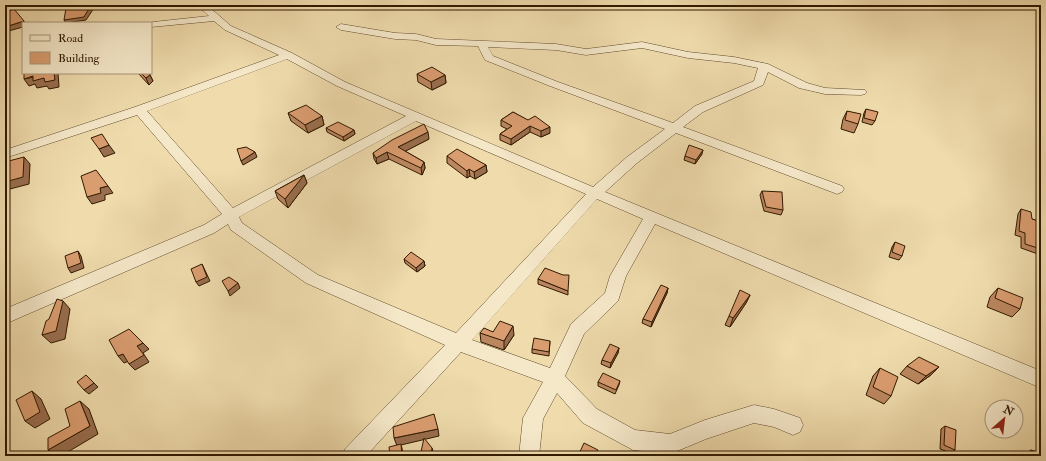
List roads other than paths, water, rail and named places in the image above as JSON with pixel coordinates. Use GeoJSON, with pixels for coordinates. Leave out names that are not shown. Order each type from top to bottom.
{"type":"FeatureCollection","features":[{"type":"Feature","properties":{"kind":"street"},"geometry":{"type":"LineString","coordinates":[[202,5],[228,28],[288,55],[341,84],[595,193],[1041,380]]}},
{"type":"Feature","properties":{"kind":"street"},"geometry":{"type":"LineString","coordinates":[[153,25],[215,18]]}},
{"type":"Feature","properties":{"kind":"street"},"geometry":{"type":"LineString","coordinates":[[341,27],[395,36],[416,37],[436,42],[481,43],[517,46],[556,46],[586,52],[642,45],[688,55],[734,60],[764,66],[803,86],[825,91],[861,92]]}},
{"type":"Feature","properties":{"kind":"street"},"geometry":{"type":"LineString","coordinates":[[481,43],[489,58],[554,84],[837,189]]}},
{"type":"Feature","properties":{"kind":"street"},"geometry":{"type":"LineString","coordinates":[[5,154],[139,110],[288,55]]}},
{"type":"Feature","properties":{"kind":"street"},"geometry":{"type":"LineString","coordinates":[[352,456],[459,342],[595,193],[632,160],[699,109],[759,83],[764,66]]}},
{"type":"Feature","properties":{"kind":"street"},"geometry":{"type":"LineString","coordinates":[[139,110],[231,215],[236,226],[312,279],[459,342],[555,378],[590,416],[633,440],[670,444],[705,430],[754,414],[774,418],[793,425]]}},
{"type":"Feature","properties":{"kind":"street"},"geometry":{"type":"LineString","coordinates":[[5,317],[209,229],[231,215],[415,116]]}},
{"type":"Feature","properties":{"kind":"street"},"geometry":{"type":"LineString","coordinates":[[529,456],[533,418],[555,378],[577,329],[612,296],[618,276],[652,217]]}}]}
